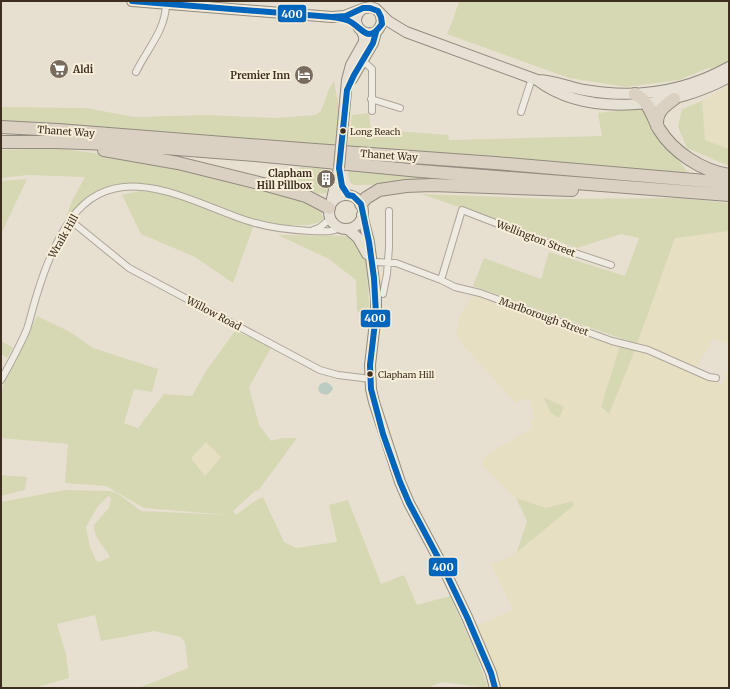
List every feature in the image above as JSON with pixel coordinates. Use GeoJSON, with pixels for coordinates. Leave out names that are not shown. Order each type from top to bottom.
{"type":"FeatureCollection","features":[{"type":"Feature","properties":{"kind":"highway"},"geometry":{"type":"LineString","coordinates":[[635,94],[646,103],[657,126],[665,137],[684,155],[720,174],[729,175]]}},
{"type":"Feature","properties":{"kind":"highway"},"geometry":{"type":"LineString","coordinates":[[657,126],[657,117],[660,109],[674,99]]}},
{"type":"Feature","properties":{"kind":"highway","name":"Thanet Way"},"geometry":{"type":"LineString","coordinates":[[1,127],[495,163],[729,184]]}},
{"type":"Feature","properties":{"kind":"highway","name":"Thanet Way"},"geometry":{"type":"LineString","coordinates":[[1,142],[112,144],[256,155],[420,171],[729,195]]}},
{"type":"Feature","properties":{"kind":"highway"},"geometry":{"type":"LineString","coordinates":[[55,142],[178,163],[306,196],[330,210]]}},
{"type":"Feature","properties":{"kind":"highway"},"geometry":{"type":"LineString","coordinates":[[362,210],[366,198],[379,190],[413,186],[667,191]]}},
{"type":"Feature","properties":{"kind":"main road"},"geometry":{"type":"LineString","coordinates":[[132,1],[332,17],[350,21],[359,29],[370,34],[377,31],[406,32]]}},
{"type":"Feature","properties":{"kind":"main road"},"geometry":{"type":"LineString","coordinates":[[332,17],[348,15],[363,5]]}},
{"type":"Feature","properties":{"kind":"main road"},"geometry":{"type":"LineString","coordinates":[[363,5],[365,8],[371,7],[376,9],[388,21],[406,32],[535,79],[561,94],[588,101],[611,104],[646,103],[674,99],[707,89],[729,77]]}},
{"type":"Feature","properties":{"kind":"main road"},"geometry":{"type":"LineString","coordinates":[[363,5],[356,16],[356,23],[364,42],[351,65],[347,80],[339,168],[330,210],[336,226],[344,228],[358,238],[371,263]]}},
{"type":"Feature","properties":{"kind":"main road"},"geometry":{"type":"LineString","coordinates":[[347,90],[354,74],[373,43],[382,20],[380,13]]}},
{"type":"Feature","properties":{"kind":"main road"},"geometry":{"type":"LineString","coordinates":[[535,79],[547,80],[596,92],[635,94],[658,92],[682,87],[710,77],[729,67]]}},
{"type":"Feature","properties":{"kind":"main road"},"geometry":{"type":"LineString","coordinates":[[339,168],[342,186],[348,195]]}},
{"type":"Feature","properties":{"kind":"main road"},"geometry":{"type":"LineString","coordinates":[[330,210],[338,196],[348,195],[353,196],[362,210],[369,242],[374,278],[376,314],[370,365],[371,389],[374,402],[400,482],[409,503],[442,565],[467,617],[491,673],[495,688]]}},
{"type":"Feature","properties":{"kind":"main road"},"geometry":{"type":"LineString","coordinates":[[344,228],[358,224],[362,210]]}},
{"type":"Feature","properties":{"kind":"street"},"geometry":{"type":"LineString","coordinates":[[136,72],[163,25],[166,4]]}},
{"type":"Feature","properties":{"kind":"street"},"geometry":{"type":"LineString","coordinates":[[362,60],[372,69],[372,111]]}},
{"type":"Feature","properties":{"kind":"street"},"geometry":{"type":"LineString","coordinates":[[520,112],[535,79]]}},
{"type":"Feature","properties":{"kind":"street"},"geometry":{"type":"LineString","coordinates":[[371,99],[400,108]]}},
{"type":"Feature","properties":{"kind":"street","name":"Wraik Hill"},"geometry":{"type":"LineString","coordinates":[[1,380],[27,328],[38,289],[70,220],[81,207],[96,196],[120,188],[139,186],[165,190],[181,195],[223,212],[262,225],[289,230],[327,232],[344,228]]}},
{"type":"Feature","properties":{"kind":"street"},"geometry":{"type":"LineString","coordinates":[[312,231],[319,228],[330,210]]}},
{"type":"Feature","properties":{"kind":"street","name":"Wellington Street"},"geometry":{"type":"LineString","coordinates":[[441,280],[462,210],[560,248],[611,265]]}},
{"type":"Feature","properties":{"kind":"street"},"geometry":{"type":"LineString","coordinates":[[383,294],[389,248],[386,214]]}},
{"type":"Feature","properties":{"kind":"street","name":"Willow Road"},"geometry":{"type":"LineString","coordinates":[[70,220],[129,268],[320,370],[338,375],[371,379]]}},
{"type":"Feature","properties":{"kind":"street","name":"Marlborough Street"},"geometry":{"type":"LineString","coordinates":[[371,263],[396,263],[441,280],[454,287],[480,293],[612,341],[648,350],[709,377],[716,378]]}},
{"type":"Feature","properties":{"kind":"shaded area"},"geometry":{"type":"Polygon","coordinates":[[[729,85],[729,149],[705,140],[702,101],[729,85]]]}},
{"type":"Feature","properties":{"kind":"shaded area"},"geometry":{"type":"Polygon","coordinates":[[[729,231],[729,344],[712,339],[696,370],[668,355],[637,344],[675,238],[729,231]]]}},
{"type":"Feature","properties":{"kind":"shaded area"},"geometry":{"type":"Polygon","coordinates":[[[473,295],[620,346],[601,407],[609,414],[635,350],[662,359],[722,385],[729,368],[729,688],[499,688],[475,627],[513,610],[491,564],[508,558],[521,549],[536,537],[573,501],[546,508],[528,503],[516,498],[482,464],[485,456],[532,428],[530,422],[534,417],[530,400],[522,399],[516,403],[462,344],[456,334],[460,316],[473,295]]]}},
{"type":"Feature","properties":{"kind":"shaded area"},"geometry":{"type":"Polygon","coordinates":[[[326,382],[331,385],[333,389],[326,395],[320,393],[318,389],[320,384],[326,382]]]}},
{"type":"Feature","properties":{"kind":"shaded area"},"geometry":{"type":"Polygon","coordinates":[[[206,441],[221,457],[205,476],[191,458],[206,441]]]}},
{"type":"Feature","properties":{"kind":"green space"},"geometry":{"type":"Polygon","coordinates":[[[459,1],[729,1],[729,62],[715,70],[708,68],[679,80],[626,87],[569,78],[447,34],[459,1]]]}},
{"type":"Feature","properties":{"kind":"green space"},"geometry":{"type":"Polygon","coordinates":[[[334,81],[340,114],[335,146],[27,122],[1,122],[1,107],[86,108],[134,117],[207,115],[276,118],[315,115],[321,111],[329,89],[334,81]]]}},
{"type":"Feature","properties":{"kind":"green space"},"geometry":{"type":"Polygon","coordinates":[[[702,101],[705,140],[729,149],[729,166],[687,148],[678,127],[682,109],[702,101]]]}},
{"type":"Feature","properties":{"kind":"green space"},"geometry":{"type":"Polygon","coordinates":[[[642,108],[661,138],[690,175],[348,147],[352,115],[369,113],[371,132],[383,130],[448,135],[449,140],[602,136],[598,113],[642,108]]]}},
{"type":"Feature","properties":{"kind":"green space"},"geometry":{"type":"Polygon","coordinates":[[[63,149],[133,158],[294,196],[321,210],[323,219],[317,223],[306,225],[270,224],[249,218],[182,192],[158,186],[133,184],[109,187],[95,193],[81,205],[69,219],[66,218],[71,203],[85,177],[27,175],[1,178],[1,150],[63,149]]]}},
{"type":"Feature","properties":{"kind":"green space"},"geometry":{"type":"Polygon","coordinates":[[[300,167],[332,169],[327,193],[321,194],[272,179],[300,178],[300,167]]]}},
{"type":"Feature","properties":{"kind":"green space"},"geometry":{"type":"Polygon","coordinates":[[[347,169],[531,183],[353,185],[350,182],[347,169]]]}},
{"type":"Feature","properties":{"kind":"green space"},"geometry":{"type":"Polygon","coordinates":[[[27,179],[1,234],[1,181],[27,179]]]}},
{"type":"Feature","properties":{"kind":"green space"},"geometry":{"type":"Polygon","coordinates":[[[140,191],[164,193],[197,204],[213,212],[253,227],[233,283],[195,257],[141,234],[122,195],[140,191]]]}},
{"type":"Feature","properties":{"kind":"green space"},"geometry":{"type":"Polygon","coordinates":[[[421,194],[555,199],[678,198],[729,203],[729,231],[675,238],[637,344],[473,286],[484,258],[541,279],[549,252],[625,276],[639,238],[621,234],[577,248],[421,194]]]}},
{"type":"Feature","properties":{"kind":"green space"},"geometry":{"type":"Polygon","coordinates":[[[278,235],[350,236],[358,242],[366,260],[370,318],[357,311],[356,280],[329,259],[278,235]]]}},
{"type":"Feature","properties":{"kind":"green space"},"geometry":{"type":"Polygon","coordinates":[[[37,316],[70,332],[93,348],[158,369],[152,392],[134,389],[124,423],[138,428],[164,394],[192,396],[206,371],[235,331],[272,346],[249,387],[259,425],[271,441],[282,438],[297,438],[258,491],[256,490],[233,511],[236,515],[256,500],[263,497],[284,542],[296,548],[337,542],[329,505],[348,500],[381,584],[404,575],[417,605],[450,596],[476,654],[488,688],[442,682],[427,688],[139,688],[188,668],[185,643],[181,637],[154,631],[101,641],[95,615],[57,624],[66,654],[69,678],[34,688],[1,688],[1,502],[65,490],[109,491],[117,493],[141,511],[229,515],[144,508],[106,486],[65,483],[68,444],[1,438],[1,396],[4,382],[37,316]],[[206,442],[191,458],[205,476],[221,457],[206,442]],[[108,496],[98,506],[86,527],[90,547],[96,560],[99,562],[110,557],[96,535],[94,525],[109,508],[111,498],[108,496]]]}},
{"type":"Feature","properties":{"kind":"green space"},"geometry":{"type":"Polygon","coordinates":[[[1,341],[13,348],[7,358],[1,354],[1,341]]]}},
{"type":"Feature","properties":{"kind":"green space"},"geometry":{"type":"Polygon","coordinates":[[[620,346],[635,350],[609,414],[601,407],[620,346]]]}},
{"type":"Feature","properties":{"kind":"green space"},"geometry":{"type":"Polygon","coordinates":[[[543,397],[564,407],[559,418],[551,413],[543,397]]]}},
{"type":"Feature","properties":{"kind":"green space"},"geometry":{"type":"Polygon","coordinates":[[[1,475],[27,477],[25,490],[1,496],[1,475]]]}},
{"type":"Feature","properties":{"kind":"green space"},"geometry":{"type":"Polygon","coordinates":[[[516,498],[546,508],[573,501],[573,506],[517,552],[527,521],[516,498]]]}},
{"type":"Feature","properties":{"kind":"transit line","name":"400"},"geometry":{"type":"LineString","coordinates":[[132,1],[332,17]]}},
{"type":"Feature","properties":{"kind":"transit line","name":"400"},"geometry":{"type":"LineString","coordinates":[[363,8],[370,8],[378,11],[381,17],[382,24],[373,33],[366,34],[349,21],[332,17],[346,16],[363,8]]}},
{"type":"Feature","properties":{"kind":"transit line","name":"400"},"geometry":{"type":"LineString","coordinates":[[348,195],[342,186],[339,168],[347,90],[373,43],[376,32]]}},
{"type":"Feature","properties":{"kind":"transit line","name":"400"},"geometry":{"type":"LineString","coordinates":[[348,195],[353,196],[361,204],[369,242],[374,278],[376,314],[370,365],[371,389],[383,434],[409,503],[442,565],[467,617],[491,673],[495,688]]}},
{"type":"Feature","properties":{"kind":"place","name":"Aldi"},"geometry":{"type":"Point","coordinates":[59,69]}},
{"type":"Feature","properties":{"kind":"place","name":"Premier Inn"},"geometry":{"type":"Point","coordinates":[304,75]}},
{"type":"Feature","properties":{"kind":"place","name":"Long Reach"},"geometry":{"type":"Point","coordinates":[343,131]}},
{"type":"Feature","properties":{"kind":"place","name":"Clapham Hill Pillbox"},"geometry":{"type":"Point","coordinates":[326,179]}},
{"type":"Feature","properties":{"kind":"place","name":"Clapham Hill"},"geometry":{"type":"Point","coordinates":[370,374]}}]}
